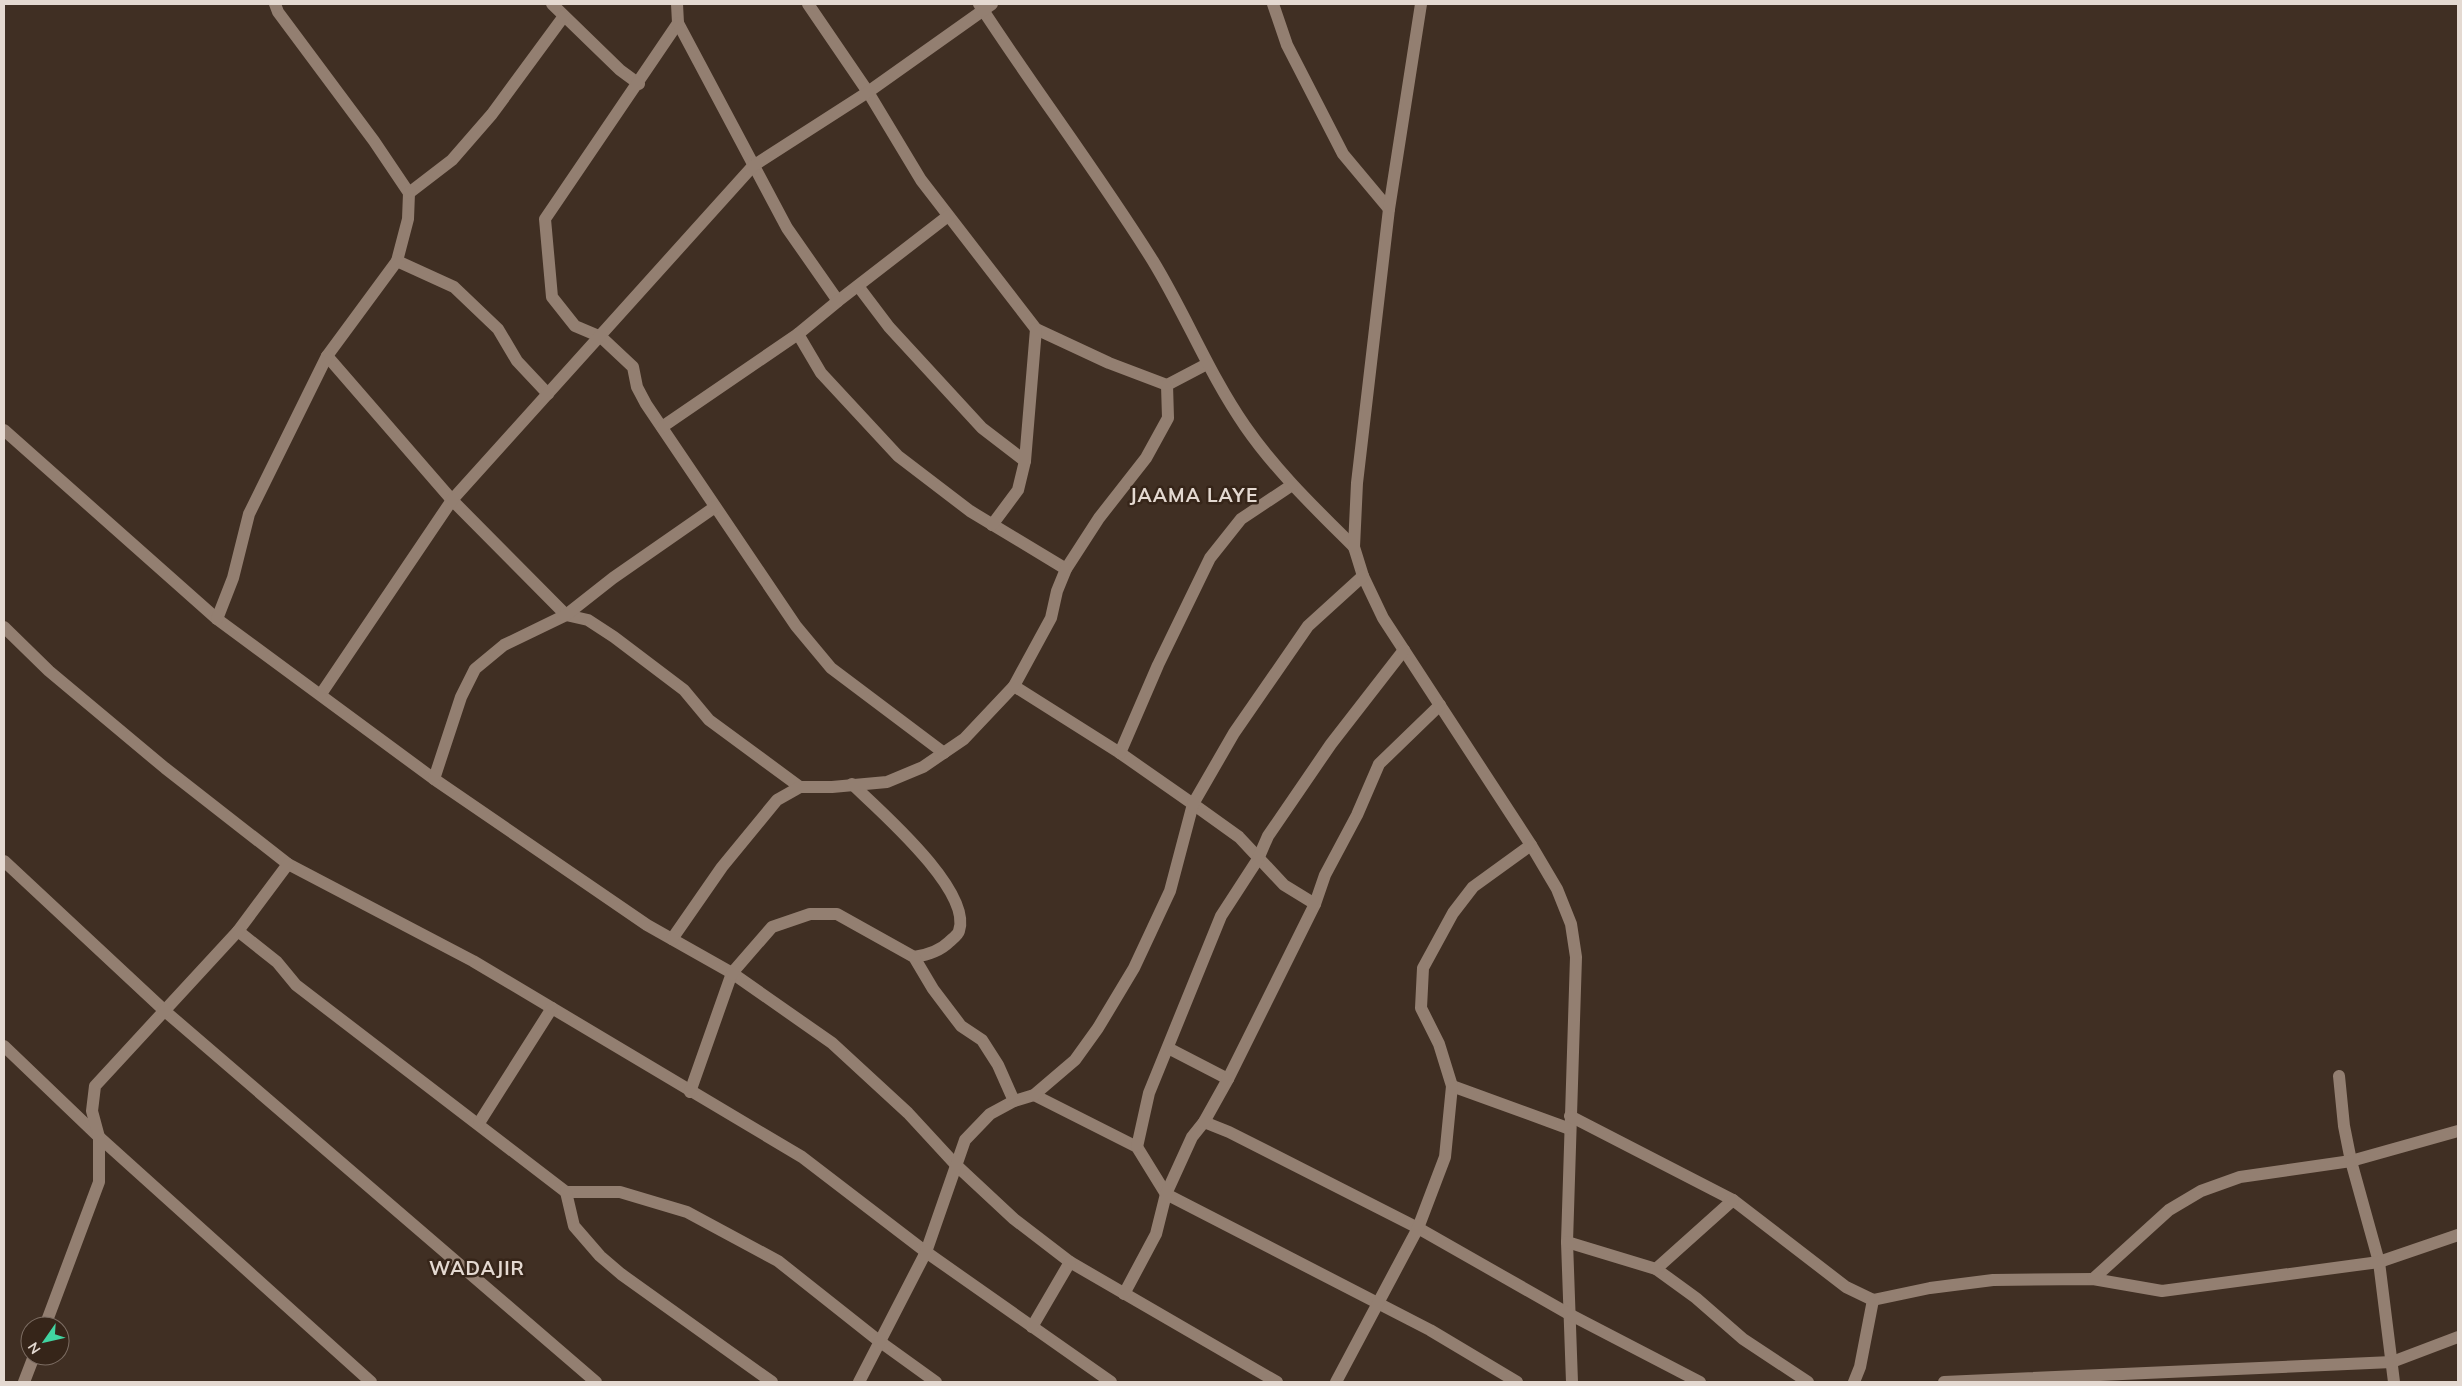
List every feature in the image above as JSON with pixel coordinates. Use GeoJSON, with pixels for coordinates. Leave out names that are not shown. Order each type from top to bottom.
{"type":"FeatureCollection","features":[{"type":"Feature","properties":{"kind":"street"},"geometry":{"type":"LineString","coordinates":[[217,619],[233,578],[249,514],[327,356],[398,261],[408,219],[409,193],[374,140],[278,12],[274,4]]}},
{"type":"Feature","properties":{"kind":"street"},"geometry":{"type":"LineString","coordinates":[[552,4],[620,70],[639,84]]}},
{"type":"Feature","properties":{"kind":"street"},"geometry":{"type":"LineString","coordinates":[[677,4],[678,23],[753,166],[787,228],[838,301]]}},
{"type":"Feature","properties":{"kind":"street"},"geometry":{"type":"LineString","coordinates":[[808,4],[868,92],[921,180],[1036,329],[1109,363],[1167,384],[1207,364]]}},
{"type":"Feature","properties":{"kind":"street"},"geometry":{"type":"LineString","coordinates":[[1272,4],[1287,45],[1343,154],[1388,209]]}},
{"type":"Feature","properties":{"kind":"street"},"geometry":{"type":"LineString","coordinates":[[321,694],[452,500],[601,337],[753,166],[868,92],[984,6],[1154,262],[1207,364],[1245,427],[1292,485],[1354,547]]}},
{"type":"Feature","properties":{"kind":"street"},"geometry":{"type":"LineString","coordinates":[[1417,6],[1388,209],[1357,483],[1354,547],[1363,576],[1383,618],[1531,845],[1558,889],[1571,924],[1576,957],[1570,1116],[1568,1242],[1572,1382]]}},
{"type":"Feature","properties":{"kind":"street"},"geometry":{"type":"LineString","coordinates":[[409,193],[452,160],[464,147],[492,114],[564,16]]}},
{"type":"Feature","properties":{"kind":"street"},"geometry":{"type":"LineString","coordinates":[[678,23],[639,84],[545,219],[552,297],[575,326],[601,337],[633,367],[637,388],[662,427],[796,626],[831,668],[944,753]]}},
{"type":"Feature","properties":{"kind":"street"},"geometry":{"type":"LineString","coordinates":[[662,427],[798,334],[948,216]]}},
{"type":"Feature","properties":{"kind":"street"},"geometry":{"type":"LineString","coordinates":[[398,261],[454,287],[498,329],[517,361],[548,394]]}},
{"type":"Feature","properties":{"kind":"street"},"geometry":{"type":"LineString","coordinates":[[858,286],[889,327],[982,428],[1025,461]]}},
{"type":"Feature","properties":{"kind":"street"},"geometry":{"type":"LineString","coordinates":[[992,525],[1018,490],[1025,461],[1036,329]]}},
{"type":"Feature","properties":{"kind":"street"},"geometry":{"type":"LineString","coordinates":[[798,334],[820,373],[898,456],[970,511],[1066,569]]}},
{"type":"Feature","properties":{"kind":"street"},"geometry":{"type":"LineString","coordinates":[[327,356],[452,500],[566,615],[588,620],[614,637],[684,690],[709,720],[800,787]]}},
{"type":"Feature","properties":{"kind":"street"},"geometry":{"type":"LineString","coordinates":[[672,939],[722,867],[777,800],[800,787],[832,787],[886,782],[923,767],[964,739],[1014,686],[1051,618],[1057,591],[1066,569],[1099,518],[1146,458],[1168,418],[1167,384]]}},
{"type":"Feature","properties":{"kind":"street"},"geometry":{"type":"LineString","coordinates":[[4,430],[217,619],[434,779],[647,925],[732,973],[832,1043],[908,1113],[956,1165],[1014,1219],[1070,1262],[1277,1382]]}},
{"type":"Feature","properties":{"kind":"street"},"geometry":{"type":"LineString","coordinates":[[1120,753],[1158,665],[1210,558],[1241,519],[1292,485]]}},
{"type":"Feature","properties":{"kind":"street"},"geometry":{"type":"LineString","coordinates":[[434,779],[461,697],[475,669],[504,645],[566,615],[613,578],[715,507]]}},
{"type":"Feature","properties":{"kind":"street"},"geometry":{"type":"LineString","coordinates":[[859,1382],[926,1252],[965,1140],[990,1114],[1014,1101],[1034,1096],[1075,1060],[1098,1028],[1134,968],[1170,891],[1193,804],[1234,733],[1308,626],[1363,576]]}},
{"type":"Feature","properties":{"kind":"street"},"geometry":{"type":"LineString","coordinates":[[4,627],[49,671],[165,768],[288,864],[473,961],[802,1157],[926,1252],[1111,1382]]}},
{"type":"Feature","properties":{"kind":"street"},"geometry":{"type":"LineString","coordinates":[[1137,1147],[1149,1093],[1221,916],[1258,859],[1268,836],[1331,744],[1404,650]]}},
{"type":"Feature","properties":{"kind":"street"},"geometry":{"type":"LineString","coordinates":[[1014,686],[1120,753],[1193,804],[1238,837],[1284,885],[1315,904]]}},
{"type":"Feature","properties":{"kind":"street"},"geometry":{"type":"LineString","coordinates":[[1124,1294],[1156,1234],[1166,1194],[1192,1137],[1204,1122],[1228,1079],[1315,904],[1325,875],[1357,815],[1379,764],[1440,705]]}},
{"type":"Feature","properties":{"kind":"street"},"geometry":{"type":"LineString","coordinates":[[852,784],[935,866],[956,903],[961,920],[959,933],[946,945],[927,955],[914,957]]}},
{"type":"Feature","properties":{"kind":"street"},"geometry":{"type":"LineString","coordinates":[[1336,1382],[1418,1228],[1445,1157],[1452,1086],[1439,1044],[1421,1008],[1423,968],[1453,914],[1473,888],[1531,845]]}},
{"type":"Feature","properties":{"kind":"street"},"geometry":{"type":"LineString","coordinates":[[4,861],[166,1012],[596,1382]]}},
{"type":"Feature","properties":{"kind":"street"},"geometry":{"type":"LineString","coordinates":[[50,1316],[99,1182],[99,1137],[92,1111],[96,1086],[166,1012],[238,931],[288,864]]}},
{"type":"Feature","properties":{"kind":"street"},"geometry":{"type":"LineString","coordinates":[[690,1092],[732,973],[772,927],[810,914],[837,914],[914,957],[933,989],[961,1026],[982,1040],[998,1065],[1014,1101]]}},
{"type":"Feature","properties":{"kind":"street"},"geometry":{"type":"LineString","coordinates":[[238,931],[277,962],[296,985],[479,1123],[566,1192],[574,1226],[600,1256],[621,1274],[772,1382]]}},
{"type":"Feature","properties":{"kind":"street"},"geometry":{"type":"LineString","coordinates":[[479,1123],[552,1008]]}},
{"type":"Feature","properties":{"kind":"street"},"geometry":{"type":"LineString","coordinates":[[4,1046],[99,1137],[371,1382]]}},
{"type":"Feature","properties":{"kind":"street"},"geometry":{"type":"LineString","coordinates":[[1168,1048],[1228,1079]]}},
{"type":"Feature","properties":{"kind":"street"},"geometry":{"type":"LineString","coordinates":[[2339,1076],[2344,1126],[2351,1160],[2379,1262],[2394,1382]]}},
{"type":"Feature","properties":{"kind":"street"},"geometry":{"type":"LineString","coordinates":[[1452,1086],[1570,1130]]}},
{"type":"Feature","properties":{"kind":"street"},"geometry":{"type":"LineString","coordinates":[[1034,1096],[1137,1147],[1166,1194],[1430,1330],[1517,1382]]}},
{"type":"Feature","properties":{"kind":"street"},"geometry":{"type":"LineString","coordinates":[[1570,1116],[1734,1200],[1846,1286],[1873,1300],[1930,1288],[1993,1280],[2092,1279],[2162,1291],[2379,1262],[2458,1235]]}},
{"type":"Feature","properties":{"kind":"street"},"geometry":{"type":"LineString","coordinates":[[1204,1122],[1229,1132],[1418,1228],[1569,1314],[1700,1382]]}},
{"type":"Feature","properties":{"kind":"street"},"geometry":{"type":"LineString","coordinates":[[2092,1279],[2169,1210],[2201,1191],[2240,1177],[2351,1160],[2458,1131]]}},
{"type":"Feature","properties":{"kind":"street"},"geometry":{"type":"LineString","coordinates":[[566,1192],[620,1192],[687,1212],[778,1261],[879,1341],[936,1382]]}},
{"type":"Feature","properties":{"kind":"street"},"geometry":{"type":"LineString","coordinates":[[1656,1269],[1734,1200]]}},
{"type":"Feature","properties":{"kind":"street"},"geometry":{"type":"LineString","coordinates":[[1568,1242],[1656,1269],[1696,1298],[1743,1339],[1808,1382]]}},
{"type":"Feature","properties":{"kind":"street"},"geometry":{"type":"LineString","coordinates":[[1032,1327],[1070,1262]]}},
{"type":"Feature","properties":{"kind":"street"},"geometry":{"type":"LineString","coordinates":[[1854,1382],[1860,1367],[1873,1300]]}},
{"type":"Feature","properties":{"kind":"street"},"geometry":{"type":"LineString","coordinates":[[1944,1382],[2044,1380],[2392,1362],[2458,1337]]}},
{"type":"Feature","properties":{"kind":"street"},"geometry":{"type":"LineString","coordinates":[[24,1382],[30,1366]]}},
{"type":"Feature","properties":{"kind":"district","name":"JAAMA LAYE"},"geometry":{"type":"Point","coordinates":[1194,495]}},
{"type":"Feature","properties":{"kind":"district","name":"WADAJIR"},"geometry":{"type":"Point","coordinates":[477,1268]}}]}
